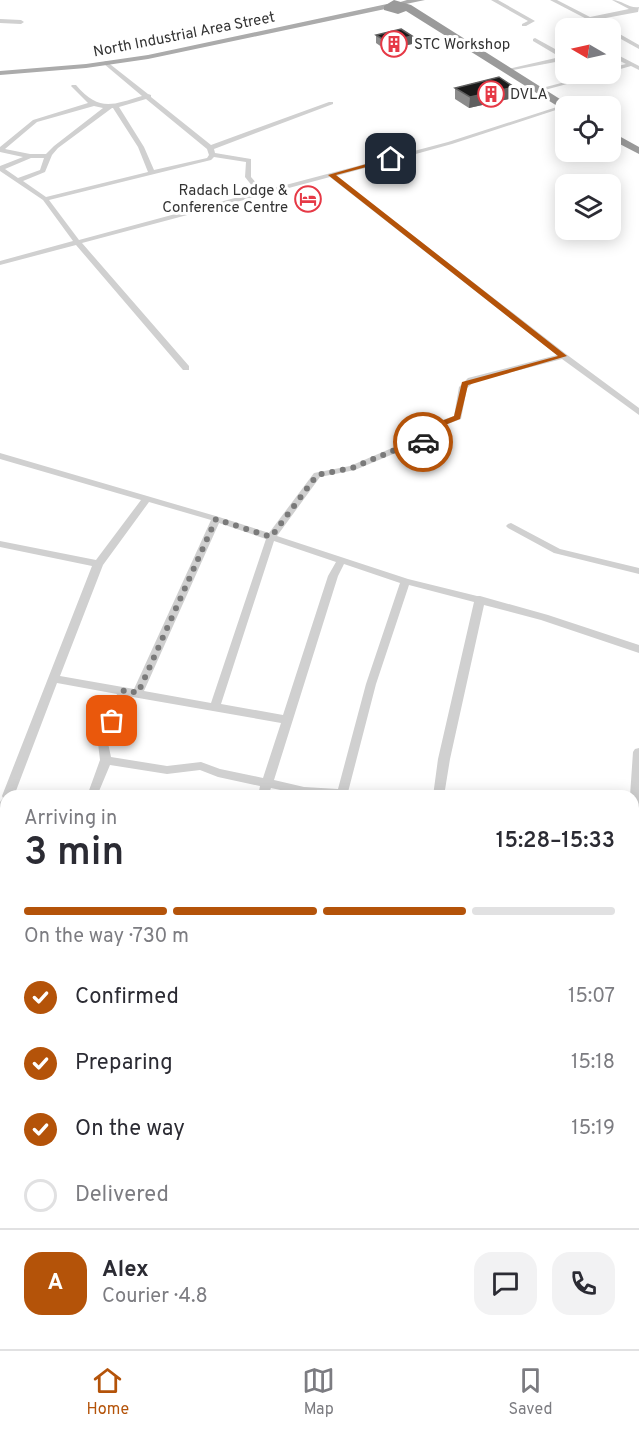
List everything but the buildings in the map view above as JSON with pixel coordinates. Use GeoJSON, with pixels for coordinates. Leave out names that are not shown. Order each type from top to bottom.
{"type":"FeatureCollection","features":[{"type":"Feature","properties":{"kind":"highway"},"geometry":{"type":"LineString","coordinates":[[395,5],[555,100]]}},
{"type":"Feature","properties":{"kind":"highway"},"geometry":{"type":"LineString","coordinates":[[487,60],[510,70],[550,97]]}},
{"type":"Feature","properties":{"kind":"highway"},"geometry":{"type":"LineString","coordinates":[[621,140],[639,151]]}},
{"type":"Feature","properties":{"kind":"main road"},"geometry":{"type":"LineString","coordinates":[[395,5],[421,0]]}},
{"type":"Feature","properties":{"kind":"main road","name":"North Industrial Area Street"},"geometry":{"type":"LineString","coordinates":[[0,73],[106,63],[395,5]]}},
{"type":"Feature","properties":{"kind":"street"},"geometry":{"type":"LineString","coordinates":[[495,0],[530,19],[531,22],[524,25]]}},
{"type":"Feature","properties":{"kind":"street"},"geometry":{"type":"LineString","coordinates":[[553,0],[587,18]]}},
{"type":"Feature","properties":{"kind":"street"},"geometry":{"type":"LineString","coordinates":[[615,0],[637,10]]}},
{"type":"Feature","properties":{"kind":"street"},"geometry":{"type":"LineString","coordinates":[[594,18],[637,10]]}},
{"type":"Feature","properties":{"kind":"street"},"geometry":{"type":"LineString","coordinates":[[0,21],[21,22]]}},
{"type":"Feature","properties":{"kind":"street"},"geometry":{"type":"LineString","coordinates":[[621,36],[639,47]]}},
{"type":"Feature","properties":{"kind":"street"},"geometry":{"type":"LineString","coordinates":[[535,40],[555,52]]}},
{"type":"Feature","properties":{"kind":"street"},"geometry":{"type":"LineString","coordinates":[[621,59],[639,68]]}},
{"type":"Feature","properties":{"kind":"street"},"geometry":{"type":"LineString","coordinates":[[510,70],[555,60]]}},
{"type":"Feature","properties":{"kind":"street"},"geometry":{"type":"LineString","coordinates":[[621,67],[639,62]]}},
{"type":"Feature","properties":{"kind":"street"},"geometry":{"type":"LineString","coordinates":[[106,63],[149,96],[211,151],[249,160],[248,177],[261,193]]}},
{"type":"Feature","properties":{"kind":"street"},"geometry":{"type":"LineString","coordinates":[[541,89],[559,84]]}},
{"type":"Feature","properties":{"kind":"street"},"geometry":{"type":"LineString","coordinates":[[74,86],[93,104]]}},
{"type":"Feature","properties":{"kind":"street"},"geometry":{"type":"LineString","coordinates":[[18,180],[43,171],[48,156],[56,147],[112,106],[149,96]]}},
{"type":"Feature","properties":{"kind":"street"},"geometry":{"type":"LineString","coordinates":[[211,151],[332,103]]}},
{"type":"Feature","properties":{"kind":"street"},"geometry":{"type":"LineString","coordinates":[[0,150],[35,122],[93,104],[112,106],[141,147],[152,174]]}},
{"type":"Feature","properties":{"kind":"street"},"geometry":{"type":"LineString","coordinates":[[0,262],[80,243],[450,143],[555,110]]}},
{"type":"Feature","properties":{"kind":"street"},"geometry":{"type":"LineString","coordinates":[[0,150],[30,156],[48,156]]}},
{"type":"Feature","properties":{"kind":"street"},"geometry":{"type":"LineString","coordinates":[[45,199],[209,159],[211,151]]}},
{"type":"Feature","properties":{"kind":"street"},"geometry":{"type":"LineString","coordinates":[[1,168],[30,156]]}},
{"type":"Feature","properties":{"kind":"street"},"geometry":{"type":"LineString","coordinates":[[1,168],[45,199],[186,368]]}},
{"type":"Feature","properties":{"kind":"street"},"geometry":{"type":"LineString","coordinates":[[331,175],[563,356],[639,412]]}},
{"type":"Feature","properties":{"kind":"street"},"geometry":{"type":"LineString","coordinates":[[215,707],[271,537],[317,475],[352,468],[395,450],[424,442],[437,425],[458,417],[465,383],[563,356]]}},
{"type":"Feature","properties":{"kind":"street"},"geometry":{"type":"LineString","coordinates":[[0,456],[216,519],[405,580],[480,599],[639,649]]}},
{"type":"Feature","properties":{"kind":"street"},"geometry":{"type":"LineString","coordinates":[[10,790],[98,564],[147,499]]}},
{"type":"Feature","properties":{"kind":"street"},"geometry":{"type":"LineString","coordinates":[[138,693],[216,519]]}},
{"type":"Feature","properties":{"kind":"street"},"geometry":{"type":"LineString","coordinates":[[511,525],[558,551],[639,571]]}},
{"type":"Feature","properties":{"kind":"street"},"geometry":{"type":"LineString","coordinates":[[0,544],[98,564]]}},
{"type":"Feature","properties":{"kind":"street"},"geometry":{"type":"LineString","coordinates":[[265,790],[333,576],[342,559]]}},
{"type":"Feature","properties":{"kind":"street"},"geometry":{"type":"LineString","coordinates":[[343,790],[371,684],[405,580]]}},
{"type":"Feature","properties":{"kind":"street"},"geometry":{"type":"LineString","coordinates":[[440,790],[444,759],[480,599]]}},
{"type":"Feature","properties":{"kind":"street"},"geometry":{"type":"LineString","coordinates":[[54,679],[288,720]]}},
{"type":"Feature","properties":{"kind":"street"},"geometry":{"type":"LineString","coordinates":[[94,790],[106,760],[103,743],[124,690]]}},
{"type":"Feature","properties":{"kind":"street"},"geometry":{"type":"LineString","coordinates":[[636,790],[639,752]]}},
{"type":"Feature","properties":{"kind":"street"},"geometry":{"type":"LineString","coordinates":[[106,760],[167,770],[207,767],[218,773],[297,790]]}},
{"type":"Feature","properties":{"kind":"way so far"},"geometry":{"type":"LineString","coordinates":[[112,721],[124,690],[138,693],[189,574],[216,519],[271,537],[317,475],[352,468],[395,450],[423,442]]}},
{"type":"Feature","properties":{"kind":"place","name":"STC Workshop"},"geometry":{"type":"Point","coordinates":[394,44]}},
{"type":"Feature","properties":{"kind":"place","name":"DVLA"},"geometry":{"type":"Point","coordinates":[491,94]}},
{"type":"Feature","properties":{"kind":"place","name":"Radach Lodge & Conference Centre"},"geometry":{"type":"Point","coordinates":[308,199]}},
{"type":"Feature","properties":{"kind":"route"},"geometry":{"type":"LineString","coordinates":[[391,159],[331,175],[563,356],[465,383],[458,417],[437,425],[423,442]]}}]}
